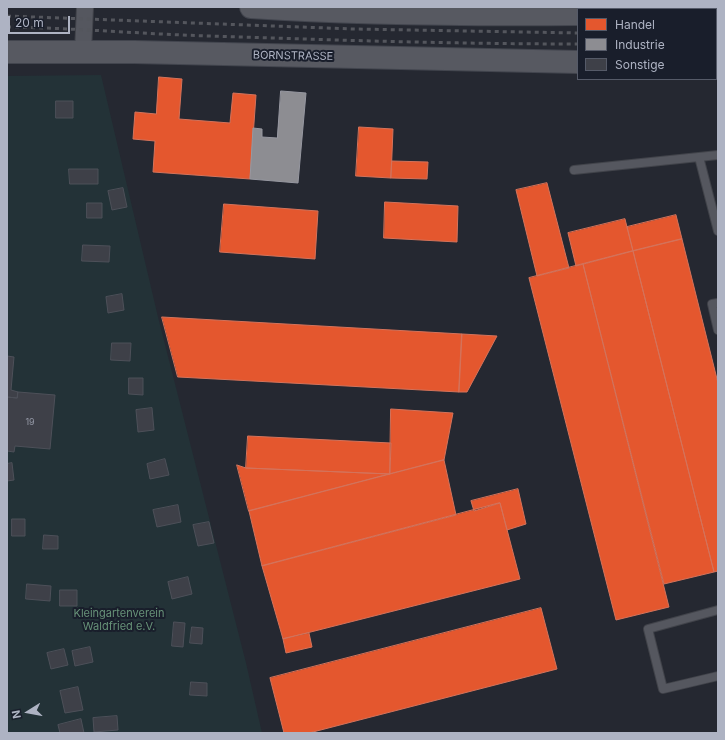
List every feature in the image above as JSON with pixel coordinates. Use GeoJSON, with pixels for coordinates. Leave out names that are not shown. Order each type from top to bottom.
{"type":"FeatureCollection","features":[{"type":"Feature","properties":{"kind":"main road"},"geometry":{"type":"LineString","coordinates":[[251,7],[315,11],[577,14]]}},
{"type":"Feature","properties":{"kind":"main road","name":"BORNSTRASSE"},"geometry":{"type":"LineString","coordinates":[[7,52],[83,52],[577,62]]}},
{"type":"Feature","properties":{"kind":"street"},"geometry":{"type":"LineString","coordinates":[[83,52],[85,7]]}},
{"type":"Feature","properties":{"kind":"lane"},"geometry":{"type":"LineString","coordinates":[[574,170],[718,155]]}},
{"type":"Feature","properties":{"kind":"lane"},"geometry":{"type":"LineString","coordinates":[[699,157],[718,231]]}},
{"type":"Feature","properties":{"kind":"lane"},"geometry":{"type":"LineString","coordinates":[[718,303],[712,304],[718,330]]}},
{"type":"Feature","properties":{"kind":"lane"},"geometry":{"type":"LineString","coordinates":[[718,610],[648,630],[663,689],[718,676]]}},
{"type":"Feature","properties":{"kind":"green space","name":"Kleingartenverein Waldfried e.V."},"geometry":{"type":"Polygon","coordinates":[[[101,75],[158,317],[246,663],[262,733],[7,733],[7,76],[101,75]]]}},
{"type":"Feature","properties":{"kind":"building: Handel"},"geometry":{"type":"Polygon","coordinates":[[[159,77],[182,79],[179,119],[230,123],[233,93],[256,95],[250,179],[153,172],[155,141],[133,139],[135,112],[156,114],[159,77]]]}},
{"type":"Feature","properties":{"kind":"building: Handel"},"geometry":{"type":"Polygon","coordinates":[[[359,127],[393,129],[391,178],[356,176],[359,127]]]}},
{"type":"Feature","properties":{"kind":"building: Handel"},"geometry":{"type":"Polygon","coordinates":[[[392,161],[428,162],[427,179],[391,178],[392,161]]]}},
{"type":"Feature","properties":{"kind":"building: Handel"},"geometry":{"type":"Polygon","coordinates":[[[547,183],[569,268],[537,276],[516,190],[547,183]]]}},
{"type":"Feature","properties":{"kind":"building: Handel"},"geometry":{"type":"Polygon","coordinates":[[[385,202],[458,206],[457,242],[384,238],[385,202]]]}},
{"type":"Feature","properties":{"kind":"building: Handel"},"geometry":{"type":"Polygon","coordinates":[[[224,204],[318,211],[315,259],[220,252],[224,204]]]}},
{"type":"Feature","properties":{"kind":"building: Handel"},"geometry":{"type":"Polygon","coordinates":[[[676,215],[682,239],[633,251],[627,227],[676,215]]]}},
{"type":"Feature","properties":{"kind":"building: Handel"},"geometry":{"type":"Polygon","coordinates":[[[625,219],[633,251],[576,266],[568,233],[625,219]]]}},
{"type":"Feature","properties":{"kind":"building: Handel"},"geometry":{"type":"Polygon","coordinates":[[[682,239],[718,383],[718,571],[714,572],[633,251],[682,239]]]}},
{"type":"Feature","properties":{"kind":"building: Handel"},"geometry":{"type":"Polygon","coordinates":[[[633,251],[714,572],[664,584],[583,264],[633,251]]]}},
{"type":"Feature","properties":{"kind":"building: Handel"},"geometry":{"type":"Polygon","coordinates":[[[583,264],[669,607],[616,620],[529,278],[583,264]]]}},
{"type":"Feature","properties":{"kind":"building: Handel"},"geometry":{"type":"Polygon","coordinates":[[[162,317],[462,334],[459,392],[178,377],[162,317]]]}},
{"type":"Feature","properties":{"kind":"building: Handel"},"geometry":{"type":"Polygon","coordinates":[[[462,334],[497,336],[467,392],[459,392],[462,334]]]}},
{"type":"Feature","properties":{"kind":"building: Handel"},"geometry":{"type":"Polygon","coordinates":[[[391,409],[453,413],[444,460],[390,474],[391,409]]]}},
{"type":"Feature","properties":{"kind":"building: Handel"},"geometry":{"type":"Polygon","coordinates":[[[248,436],[391,443],[390,474],[246,468],[248,436]]]}},
{"type":"Feature","properties":{"kind":"building: Handel"},"geometry":{"type":"Polygon","coordinates":[[[444,460],[456,515],[262,566],[249,511],[444,460]]]}},
{"type":"Feature","properties":{"kind":"building: Handel"},"geometry":{"type":"Polygon","coordinates":[[[237,465],[246,468],[390,474],[249,511],[237,465]]]}},
{"type":"Feature","properties":{"kind":"building: Handel"},"geometry":{"type":"Polygon","coordinates":[[[518,489],[526,524],[507,530],[500,503],[474,511],[471,501],[518,489]]]}},
{"type":"Feature","properties":{"kind":"building: Handel"},"geometry":{"type":"Polygon","coordinates":[[[500,503],[520,579],[283,639],[262,566],[500,503]]]}},
{"type":"Feature","properties":{"kind":"building: Handel"},"geometry":{"type":"Polygon","coordinates":[[[541,608],[557,669],[309,733],[284,733],[270,678],[541,608]]]}},
{"type":"Feature","properties":{"kind":"building: Handel"},"geometry":{"type":"Polygon","coordinates":[[[309,633],[312,647],[286,653],[283,639],[309,633]]]}},
{"type":"Feature","properties":{"kind":"building: Industrie"},"geometry":{"type":"Polygon","coordinates":[[[281,91],[306,93],[298,183],[250,179],[253,128],[262,129],[262,137],[277,138],[281,91]]]}},
{"type":"Feature","properties":{"kind":"building: Sonstige"},"geometry":{"type":"Polygon","coordinates":[[[56,101],[73,101],[73,118],[56,118],[56,101]]]}},
{"type":"Feature","properties":{"kind":"building: Sonstige"},"geometry":{"type":"Polygon","coordinates":[[[69,169],[98,169],[98,184],[70,184],[69,169]]]}},
{"type":"Feature","properties":{"kind":"building: Sonstige"},"geometry":{"type":"Polygon","coordinates":[[[123,188],[127,207],[112,210],[108,191],[123,188]]]}},
{"type":"Feature","properties":{"kind":"building: Sonstige"},"geometry":{"type":"Polygon","coordinates":[[[87,203],[102,203],[102,218],[87,218],[87,203]]]}},
{"type":"Feature","properties":{"kind":"building: Sonstige"},"geometry":{"type":"Polygon","coordinates":[[[83,245],[110,246],[109,262],[82,261],[83,245]]]}},
{"type":"Feature","properties":{"kind":"building: Sonstige"},"geometry":{"type":"Polygon","coordinates":[[[122,294],[124,310],[108,313],[106,297],[122,294]]]}},
{"type":"Feature","properties":{"kind":"building: Sonstige"},"geometry":{"type":"Polygon","coordinates":[[[112,343],[131,343],[130,361],[111,360],[112,343]]]}},
{"type":"Feature","properties":{"kind":"building: Sonstige"},"geometry":{"type":"Polygon","coordinates":[[[7,356],[14,357],[11,390],[18,392],[17,398],[7,397],[7,356]]]}},
{"type":"Feature","properties":{"kind":"building: Sonstige"},"geometry":{"type":"Polygon","coordinates":[[[129,378],[143,378],[143,395],[129,394],[129,378]]]}},
{"type":"Feature","properties":{"kind":"building: Sonstige"},"geometry":{"type":"Polygon","coordinates":[[[18,392],[55,395],[50,449],[15,446],[14,452],[7,451],[7,397],[17,398],[18,392]]]}},
{"type":"Feature","properties":{"kind":"building: Sonstige"},"geometry":{"type":"Polygon","coordinates":[[[152,408],[154,430],[138,432],[136,410],[152,408]]]}},
{"type":"Feature","properties":{"kind":"building: Sonstige"},"geometry":{"type":"Polygon","coordinates":[[[165,459],[169,475],[150,479],[147,464],[165,459]]]}},
{"type":"Feature","properties":{"kind":"building: Sonstige"},"geometry":{"type":"Polygon","coordinates":[[[12,463],[14,480],[7,481],[7,464],[12,463]]]}},
{"type":"Feature","properties":{"kind":"building: Sonstige"},"geometry":{"type":"Polygon","coordinates":[[[178,505],[181,522],[157,527],[153,510],[178,505]]]}},
{"type":"Feature","properties":{"kind":"building: Sonstige"},"geometry":{"type":"Polygon","coordinates":[[[12,519],[25,519],[25,536],[12,536],[12,519]]]}},
{"type":"Feature","properties":{"kind":"building: Sonstige"},"geometry":{"type":"Polygon","coordinates":[[[209,522],[214,543],[198,546],[193,525],[209,522]]]}},
{"type":"Feature","properties":{"kind":"building: Sonstige"},"geometry":{"type":"Polygon","coordinates":[[[44,535],[58,536],[58,549],[43,549],[44,535]]]}},
{"type":"Feature","properties":{"kind":"building: Sonstige"},"geometry":{"type":"Polygon","coordinates":[[[188,577],[192,594],[172,599],[168,582],[188,577]]]}},
{"type":"Feature","properties":{"kind":"building: Sonstige"},"geometry":{"type":"Polygon","coordinates":[[[27,584],[51,586],[50,601],[26,599],[27,584]]]}},
{"type":"Feature","properties":{"kind":"building: Sonstige"},"geometry":{"type":"Polygon","coordinates":[[[60,590],[77,590],[77,606],[60,606],[60,590]]]}},
{"type":"Feature","properties":{"kind":"building: Sonstige"},"geometry":{"type":"Polygon","coordinates":[[[174,622],[185,623],[183,647],[172,646],[174,622]]]}},
{"type":"Feature","properties":{"kind":"building: Sonstige"},"geometry":{"type":"Polygon","coordinates":[[[192,627],[203,628],[202,644],[190,643],[192,627]]]}},
{"type":"Feature","properties":{"kind":"building: Sonstige"},"geometry":{"type":"Polygon","coordinates":[[[90,647],[93,662],[75,666],[72,651],[90,647]]]}},
{"type":"Feature","properties":{"kind":"building: Sonstige"},"geometry":{"type":"Polygon","coordinates":[[[64,649],[68,665],[51,669],[47,653],[64,649]]]}},
{"type":"Feature","properties":{"kind":"building: Sonstige"},"geometry":{"type":"Polygon","coordinates":[[[191,682],[207,683],[207,696],[190,695],[191,682]]]}},
{"type":"Feature","properties":{"kind":"building: Sonstige"},"geometry":{"type":"Polygon","coordinates":[[[78,687],[83,710],[65,713],[60,691],[78,687]]]}},
{"type":"Feature","properties":{"kind":"building: Sonstige"},"geometry":{"type":"Polygon","coordinates":[[[117,716],[118,730],[94,732],[93,718],[117,716]]]}},
{"type":"Feature","properties":{"kind":"building: Sonstige"},"geometry":{"type":"Polygon","coordinates":[[[81,719],[84,733],[60,733],[58,725],[81,719]]]}},
{"type":"Feature","properties":{"kind":"railway"},"geometry":{"type":"LineString","coordinates":[[7,16],[354,29],[577,33]]}},
{"type":"Feature","properties":{"kind":"railway"},"geometry":{"type":"LineString","coordinates":[[7,27],[301,39],[440,43],[577,44]]}}]}
